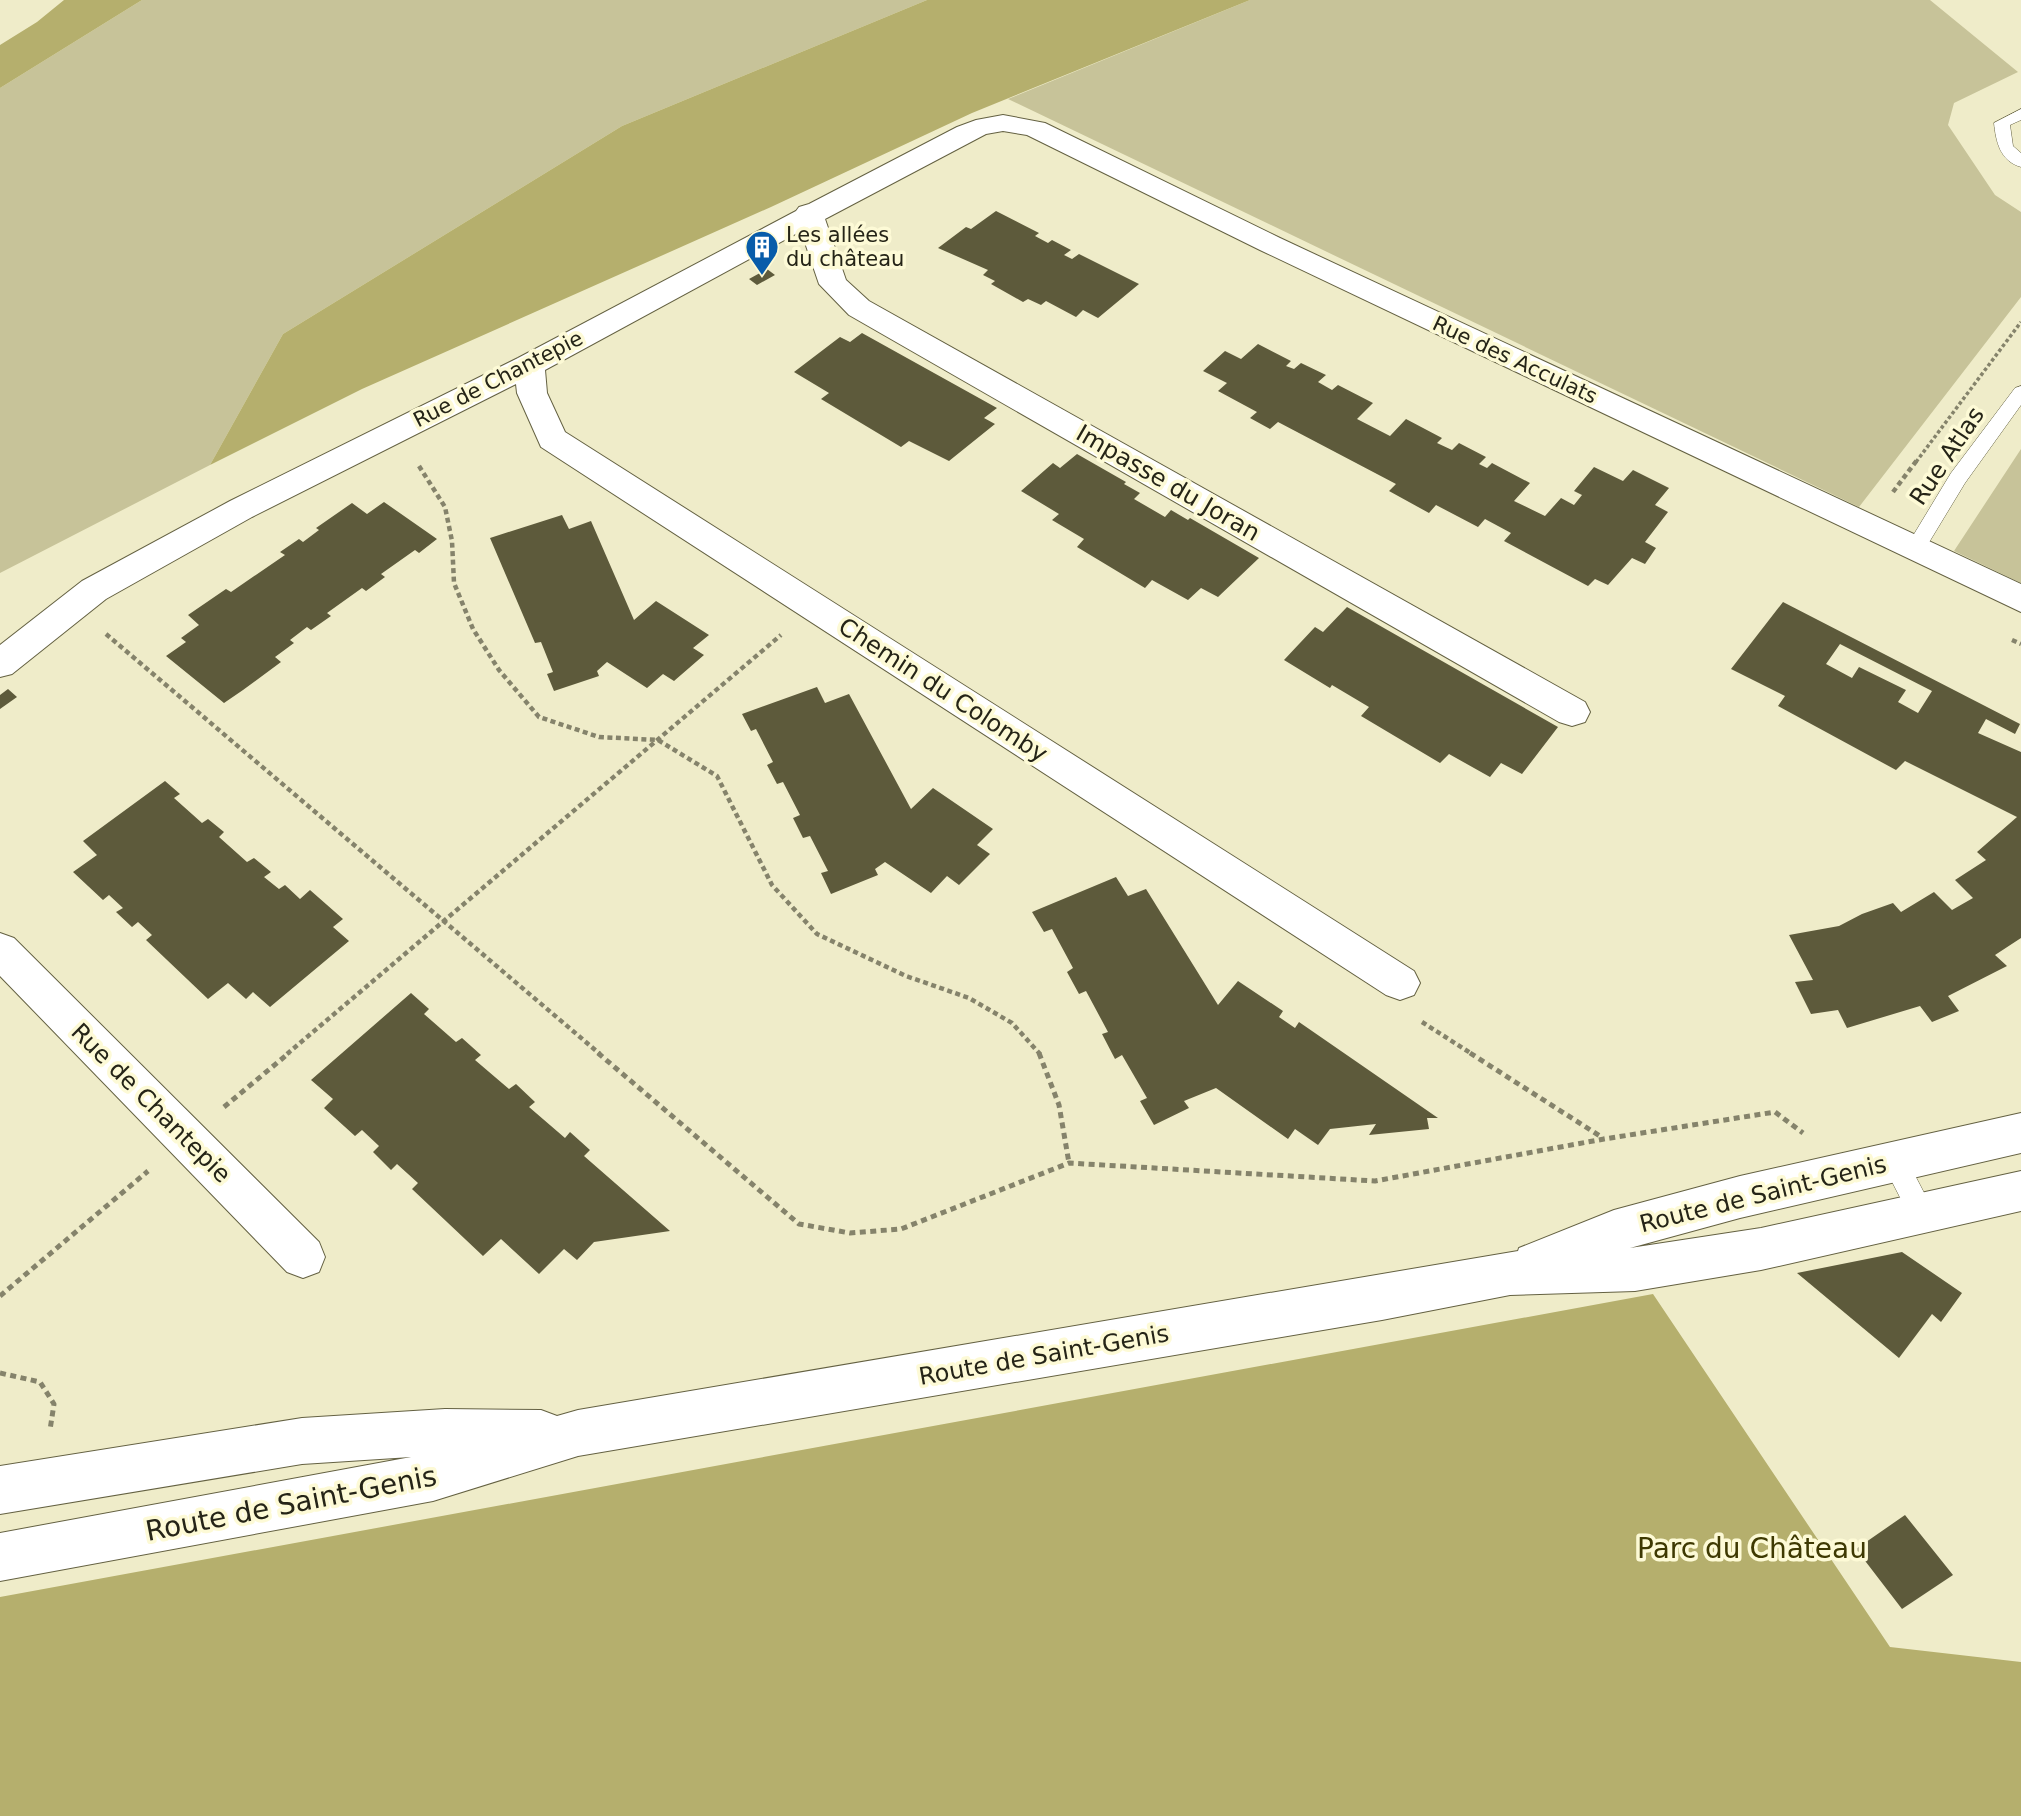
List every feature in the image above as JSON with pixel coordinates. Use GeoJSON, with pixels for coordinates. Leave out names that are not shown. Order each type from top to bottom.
{"type":"FeatureCollection","features":[{"type":"Feature","properties":{"kind":"street","name":"Rue de Chantepie"},"geometry":{"type":"LineString","coordinates":[[0,664],[93,590],[241,509],[529,365],[809,213],[979,126],[1010,121]]}},
{"type":"Feature","properties":{"kind":"street","name":"Rue des Acculats"},"geometry":{"type":"LineString","coordinates":[[1010,121],[1036,129],[1270,244],[2021,599]]}},
{"type":"Feature","properties":{"kind":"street","name":"Impasse du Joran"},"geometry":{"type":"LineString","coordinates":[[809,213],[833,284],[859,308],[1572,712]]}},
{"type":"Feature","properties":{"kind":"street","name":"Chemin du Colomby"},"geometry":{"type":"LineString","coordinates":[[529,365],[532,393],[552,439],[1400,983]]}},
{"type":"Feature","properties":{"kind":"street","name":"Rue de Chantepie"},"geometry":{"type":"LineString","coordinates":[[0,950],[303,1257]]}},
{"type":"Feature","properties":{"kind":"street","name":"Route de Saint-Genis"},"geometry":{"type":"LineString","coordinates":[[1510,1273],[1614,1231],[1740,1197],[2021,1133]]}},
{"type":"Feature","properties":{"kind":"street","name":"Route de Saint-Genis"},"geometry":{"type":"LineString","coordinates":[[0,1557],[433,1477],[578,1433],[1382,1298],[1510,1273],[1635,1269],[1761,1249],[2021,1191]]}},
{"type":"Feature","properties":{"kind":"street","name":"Route de Saint-Genis"},"geometry":{"type":"LineString","coordinates":[[0,1490],[302,1441],[446,1432],[578,1433]]}},
{"type":"Feature","properties":{"kind":"lane"},"geometry":{"type":"LineString","coordinates":[[2021,114],[2002,123],[2005,146],[2021,162]]}},
{"type":"Feature","properties":{"kind":"lane","name":"Rue Atlas"},"geometry":{"type":"LineString","coordinates":[[1915,549],[1958,478],[2021,392]]}},
{"type":"Feature","properties":{"kind":"lane"},"geometry":{"type":"LineString","coordinates":[[1895,1162],[1921,1212]]}},
{"type":"Feature","properties":{"kind":"path"},"geometry":{"type":"LineString","coordinates":[[1867,527],[2021,322]]}},
{"type":"Feature","properties":{"kind":"path"},"geometry":{"type":"LineString","coordinates":[[397,431],[445,507],[452,541],[454,583],[473,629],[499,670],[539,717],[599,737],[658,740],[717,776],[772,886],[817,934],[906,976],[970,998],[1012,1023],[1038,1050],[1059,1105],[1069,1163]]}},
{"type":"Feature","properties":{"kind":"path"},"geometry":{"type":"LineString","coordinates":[[73,606],[799,1224],[850,1233],[901,1229],[1069,1163],[1376,1181],[1604,1139],[1775,1112],[1808,1137]]}},
{"type":"Feature","properties":{"kind":"path"},"geometry":{"type":"LineString","coordinates":[[0,1296],[445,923],[813,607]]}},
{"type":"Feature","properties":{"kind":"path"},"geometry":{"type":"LineString","coordinates":[[2008,638],[2021,645]]}},
{"type":"Feature","properties":{"kind":"path"},"geometry":{"type":"LineString","coordinates":[[1400,983],[1382,996],[1604,1139]]}},
{"type":"Feature","properties":{"kind":"path"},"geometry":{"type":"LineString","coordinates":[[0,1373],[40,1382],[54,1404],[49,1438]]}},
{"type":"Feature","properties":{"kind":"shaded area"},"geometry":{"type":"Polygon","coordinates":[[[142,0],[927,0],[622,126],[283,334],[210,465],[0,573],[0,88],[142,0]]]}},
{"type":"Feature","properties":{"kind":"shaded area"},"geometry":{"type":"Polygon","coordinates":[[[1250,0],[1930,0],[2018,72],[1954,103],[1948,125],[1995,195],[2021,212],[2021,297],[1859,507],[1008,99],[1250,0]]]}},
{"type":"Feature","properties":{"kind":"shaded area"},"geometry":{"type":"Polygon","coordinates":[[[2021,449],[2021,583],[1954,551],[2021,449]]]}},
{"type":"Feature","properties":{"kind":"green space"},"geometry":{"type":"Polygon","coordinates":[[[64,0],[142,0],[0,88],[0,45],[37,22],[64,0]]]}},
{"type":"Feature","properties":{"kind":"green space"},"geometry":{"type":"Polygon","coordinates":[[[927,0],[1250,0],[972,113],[771,207],[362,389],[210,465],[283,334],[622,126],[927,0]]]}},
{"type":"Feature","properties":{"kind":"green space","name":"Parc du Château"},"geometry":{"type":"Polygon","coordinates":[[[1653,1294],[1890,1647],[2021,1662],[2021,1816],[0,1816],[0,1597],[1653,1294]]]}},
{"type":"Feature","properties":{"kind":"building"},"geometry":{"type":"Polygon","coordinates":[[[996,211],[1039,233],[1035,236],[1048,243],[1052,240],[1071,250],[1064,255],[1072,259],[1079,254],[1139,284],[1098,318],[1083,310],[1076,317],[1046,301],[1041,305],[1028,299],[1023,302],[991,284],[995,281],[983,275],[988,270],[938,248],[966,227],[971,229],[996,211]]]}},
{"type":"Feature","properties":{"kind":"building","name":"Les allées du château"},"geometry":{"type":"Polygon","coordinates":[[[767,269],[775,275],[757,285],[749,279],[767,269]]]}},
{"type":"Feature","properties":{"kind":"building"},"geometry":{"type":"Polygon","coordinates":[[[862,333],[997,408],[984,418],[995,424],[949,461],[909,441],[901,447],[821,399],[829,393],[794,372],[840,337],[850,342],[862,333]]]}},
{"type":"Feature","properties":{"kind":"building"},"geometry":{"type":"Polygon","coordinates":[[[1258,344],[1291,361],[1286,366],[1294,369],[1301,363],[1326,375],[1318,382],[1332,390],[1338,385],[1373,403],[1357,419],[1390,436],[1406,419],[1442,438],[1437,443],[1452,450],[1459,443],[1486,457],[1479,464],[1487,468],[1492,463],[1530,483],[1514,501],[1545,516],[1561,498],[1574,505],[1582,495],[1574,491],[1594,467],[1623,481],[1633,470],[1669,488],[1655,505],[1668,512],[1645,542],[1656,548],[1645,564],[1632,558],[1608,585],[1595,579],[1588,586],[1504,541],[1511,533],[1485,519],[1478,527],[1436,505],[1429,513],[1389,491],[1396,484],[1278,422],[1270,429],[1250,418],[1257,412],[1218,391],[1227,383],[1203,371],[1225,351],[1241,359],[1258,344]]]}},
{"type":"Feature","properties":{"kind":"building"},"geometry":{"type":"Polygon","coordinates":[[[1077,454],[1126,482],[1124,484],[1140,493],[1134,499],[1165,517],[1171,510],[1188,520],[1190,518],[1259,558],[1218,597],[1201,588],[1188,600],[1152,580],[1145,588],[1077,547],[1084,539],[1052,520],[1059,514],[1021,491],[1053,463],[1060,468],[1077,454]]]}},
{"type":"Feature","properties":{"kind":"building"},"geometry":{"type":"Polygon","coordinates":[[[384,502],[437,539],[419,553],[415,550],[381,574],[385,577],[366,591],[362,588],[327,613],[331,616],[311,630],[307,627],[290,640],[294,643],[275,657],[281,662],[243,690],[224,703],[166,656],[186,642],[181,638],[199,625],[188,615],[226,589],[231,592],[285,555],[280,552],[299,539],[303,542],[319,530],[316,528],[352,503],[367,514],[384,502]]]}},
{"type":"Feature","properties":{"kind":"building"},"geometry":{"type":"Polygon","coordinates":[[[562,515],[569,529],[591,521],[634,620],[656,601],[709,635],[693,648],[704,655],[674,681],[663,674],[647,688],[607,662],[597,671],[599,676],[554,691],[547,674],[553,672],[541,642],[535,643],[490,538],[562,515]]]}},
{"type":"Feature","properties":{"kind":"building"},"geometry":{"type":"Polygon","coordinates":[[[1783,602],[2020,724],[2015,734],[1986,719],[1978,733],[2021,752],[2021,938],[1995,955],[2007,966],[1948,996],[1959,1011],[1932,1022],[1920,1006],[1847,1028],[1838,1010],[1811,1014],[1795,982],[1813,980],[1789,935],[1839,926],[1893,903],[1901,912],[1934,892],[1952,910],[1973,898],[1955,880],[1986,860],[1977,852],[2017,817],[1905,761],[1896,770],[1778,706],[1785,696],[1731,669],[1783,602]],[[1840,644],[1826,664],[1852,678],[1859,667],[1906,690],[1898,702],[1918,713],[1932,691],[1840,644]]]}},
{"type":"Feature","properties":{"kind":"building"},"geometry":{"type":"Polygon","coordinates":[[[1347,607],[1558,727],[1522,774],[1501,763],[1490,777],[1449,754],[1440,763],[1361,716],[1369,707],[1332,685],[1330,688],[1284,660],[1315,627],[1323,632],[1347,607]]]}},
{"type":"Feature","properties":{"kind":"building"},"geometry":{"type":"Polygon","coordinates":[[[817,687],[825,703],[849,694],[911,809],[933,788],[993,829],[977,845],[990,854],[959,885],[947,876],[931,893],[885,862],[875,869],[878,875],[831,894],[821,873],[828,871],[810,836],[803,838],[793,818],[800,815],[783,782],[777,784],[767,765],[773,762],[756,729],[751,731],[742,714],[817,687]]]}},
{"type":"Feature","properties":{"kind":"building"},"geometry":{"type":"Polygon","coordinates":[[[8,689],[17,697],[0,709],[0,695],[8,689]]]}},
{"type":"Feature","properties":{"kind":"building"},"geometry":{"type":"Polygon","coordinates":[[[165,781],[180,794],[174,798],[202,823],[208,819],[224,832],[219,837],[247,862],[254,858],[271,872],[264,877],[279,889],[285,885],[300,899],[310,890],[343,919],[333,927],[349,941],[270,1007],[253,992],[246,999],[228,983],[208,999],[146,940],[152,935],[138,922],[132,927],[116,912],[123,908],[109,895],[103,900],[73,872],[97,855],[83,841],[165,781]]]}},
{"type":"Feature","properties":{"kind":"building"},"geometry":{"type":"Polygon","coordinates":[[[1116,877],[1128,896],[1146,889],[1218,1005],[1238,981],[1283,1011],[1279,1017],[1295,1028],[1299,1022],[1438,1118],[1427,1118],[1429,1129],[1369,1135],[1376,1124],[1330,1129],[1318,1145],[1295,1129],[1288,1139],[1216,1088],[1184,1101],[1189,1108],[1154,1125],[1140,1101],[1147,1098],[1122,1055],[1115,1059],[1102,1034],[1108,1032],[1086,991],[1079,994],[1067,972],[1073,968],[1052,929],[1044,932],[1032,912],[1116,877]]]}},
{"type":"Feature","properties":{"kind":"building"},"geometry":{"type":"Polygon","coordinates":[[[411,993],[429,1009],[424,1014],[456,1042],[462,1038],[481,1055],[475,1060],[509,1089],[516,1084],[535,1102],[529,1107],[565,1138],[570,1132],[590,1150],[584,1156],[670,1231],[594,1242],[577,1260],[564,1249],[539,1274],[501,1239],[483,1256],[412,1189],[418,1183],[397,1164],[391,1170],[373,1152],[379,1146],[362,1130],[355,1136],[324,1108],[333,1099],[311,1080],[411,993]]]}},
{"type":"Feature","properties":{"kind":"building"},"geometry":{"type":"Polygon","coordinates":[[[1902,1252],[1962,1293],[1941,1322],[1932,1314],[1899,1358],[1797,1273],[1902,1252]]]}},
{"type":"Feature","properties":{"kind":"building"},"geometry":{"type":"Polygon","coordinates":[[[1905,1515],[1953,1575],[1902,1609],[1856,1549],[1905,1515]]]}},
{"type":"Feature","properties":{"kind":"place","name":"Les allées du château"},"geometry":{"type":"Point","coordinates":[762,277]}}]}
